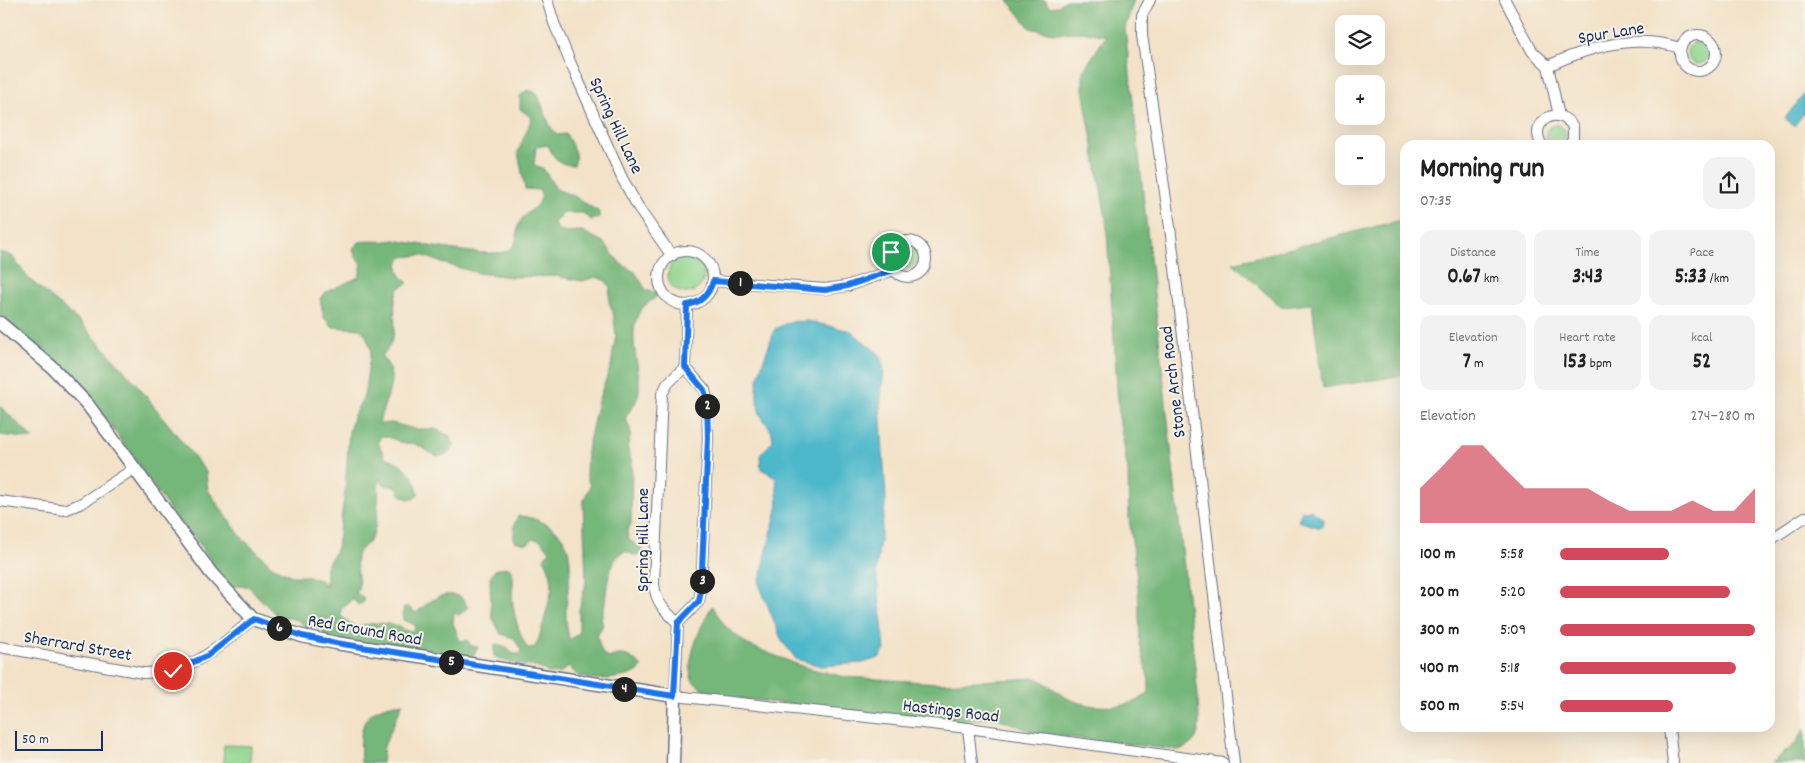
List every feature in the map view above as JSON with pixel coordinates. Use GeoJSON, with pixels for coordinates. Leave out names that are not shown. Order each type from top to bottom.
{"type":"FeatureCollection","features":[{"type":"Feature","properties":{"kind":"street","name":"Spring Hill Lane"},"geometry":{"type":"LineString","coordinates":[[547,0],[552,18],[571,64],[622,178],[641,212],[672,256]]}},
{"type":"Feature","properties":{"kind":"street","name":"Stone Arch Road"},"geometry":{"type":"LineString","coordinates":[[1150,0],[1142,16],[1142,35],[1170,227],[1234,763]]}},
{"type":"Feature","properties":{"kind":"street"},"geometry":{"type":"LineString","coordinates":[[1505,0],[1532,51],[1548,66],[1559,116]]}},
{"type":"Feature","properties":{"kind":"street","name":"Spur Lane"},"geometry":{"type":"LineString","coordinates":[[1548,66],[1583,51],[1620,44],[1656,42],[1680,48]]}},
{"type":"Feature","properties":{"kind":"street"},"geometry":{"type":"LineString","coordinates":[[1540,140],[1539,126],[1548,117],[1559,116],[1565,118],[1573,127],[1572,140]]}},
{"type":"Feature","properties":{"kind":"street"},"geometry":{"type":"LineString","coordinates":[[688,252],[704,258],[712,273],[713,281],[707,295],[694,304],[687,305],[670,300],[660,286],[661,269],[672,256],[688,252]]}},
{"type":"Feature","properties":{"kind":"street"},"geometry":{"type":"LineString","coordinates":[[713,281],[825,290],[847,286],[893,270]]}},
{"type":"Feature","properties":{"kind":"street"},"geometry":{"type":"LineString","coordinates":[[673,763],[678,623],[699,601],[701,590],[708,438],[704,390],[685,367],[687,305]]}},
{"type":"Feature","properties":{"kind":"street","name":"Red Ground Road"},"geometry":{"type":"LineString","coordinates":[[0,324],[53,368],[88,405],[211,573],[254,619],[302,636],[336,643],[674,696]]}},
{"type":"Feature","properties":{"kind":"street","name":"Spring Hill Lane"},"geometry":{"type":"LineString","coordinates":[[678,623],[659,603],[655,594],[654,583],[662,394],[668,383],[685,367]]}},
{"type":"Feature","properties":{"kind":"street"},"geometry":{"type":"LineString","coordinates":[[0,502],[65,510],[82,503],[135,468]]}},
{"type":"Feature","properties":{"kind":"street"},"geometry":{"type":"LineString","coordinates":[[1775,537],[1805,517]]}},
{"type":"Feature","properties":{"kind":"street","name":"Sherrard Street"},"geometry":{"type":"LineString","coordinates":[[0,647],[143,673],[160,673],[190,665],[207,656],[254,619]]}},
{"type":"Feature","properties":{"kind":"street","name":"Hastings Road"},"geometry":{"type":"LineString","coordinates":[[674,696],[968,728],[1223,763]]}},
{"type":"Feature","properties":{"kind":"street"},"geometry":{"type":"LineString","coordinates":[[968,728],[972,763]]}},
{"type":"Feature","properties":{"kind":"street"},"geometry":{"type":"LineString","coordinates":[[1669,732],[1673,763]]}},
{"type":"Feature","properties":{"kind":"green space"},"geometry":{"type":"Polygon","coordinates":[[[1008,0],[1045,0],[1049,7],[1058,6],[1066,0],[1134,0],[1125,28],[1198,695],[1199,721],[1197,736],[1187,747],[1178,750],[1039,734],[994,717],[966,721],[942,720],[741,699],[714,693],[700,687],[692,679],[690,672],[692,652],[712,606],[725,626],[748,645],[804,667],[845,677],[940,683],[1036,678],[1069,699],[1088,705],[1099,706],[1132,703],[1149,692],[1149,681],[1140,645],[1138,586],[1129,518],[1128,471],[1119,417],[1106,218],[1083,90],[1083,71],[1106,36],[1087,32],[1053,33],[1030,28],[1008,0]]]}},
{"type":"Feature","properties":{"kind":"green space"},"geometry":{"type":"Polygon","coordinates":[[[1698,42],[1708,49],[1709,53],[1702,63],[1698,64],[1688,57],[1687,53],[1694,43],[1698,42]]]}},
{"type":"Feature","properties":{"kind":"green space"},"geometry":{"type":"Polygon","coordinates":[[[527,90],[537,93],[550,126],[557,135],[566,134],[576,157],[574,165],[564,164],[557,160],[548,145],[536,147],[534,165],[543,168],[556,189],[574,196],[599,212],[599,218],[591,220],[583,213],[562,213],[554,223],[560,232],[582,231],[603,242],[621,264],[635,272],[646,290],[659,294],[641,310],[636,319],[634,339],[639,391],[625,419],[630,429],[630,439],[627,446],[632,463],[631,524],[627,531],[628,539],[642,549],[643,553],[636,556],[625,551],[613,564],[601,618],[603,625],[597,636],[602,653],[609,658],[618,655],[627,656],[635,660],[642,667],[631,675],[622,677],[591,679],[576,674],[569,666],[561,673],[550,674],[544,670],[507,662],[494,656],[494,646],[498,644],[506,647],[513,654],[520,654],[521,650],[514,638],[501,634],[492,617],[491,608],[490,577],[495,570],[506,567],[512,570],[513,607],[521,636],[527,648],[535,647],[544,621],[552,583],[544,558],[550,551],[540,540],[534,539],[526,544],[514,541],[514,526],[518,516],[531,518],[557,531],[565,541],[569,552],[570,565],[566,604],[569,640],[579,633],[579,610],[586,582],[583,502],[590,486],[586,474],[587,451],[598,401],[611,366],[616,335],[613,312],[609,302],[610,287],[606,281],[596,277],[582,281],[556,276],[512,277],[478,273],[422,255],[402,257],[398,264],[399,271],[408,283],[398,289],[395,301],[394,334],[382,357],[391,373],[391,381],[379,424],[392,423],[415,429],[435,429],[450,436],[454,445],[452,451],[440,456],[418,445],[381,436],[378,442],[385,458],[397,462],[408,471],[415,483],[418,495],[413,499],[407,499],[400,494],[397,487],[384,485],[379,478],[378,510],[374,533],[359,551],[356,560],[359,586],[356,593],[363,597],[364,602],[358,605],[352,598],[341,609],[341,616],[355,627],[387,624],[412,631],[416,628],[414,624],[403,620],[403,608],[407,606],[416,613],[431,601],[442,596],[454,595],[461,597],[468,607],[459,615],[454,612],[453,623],[460,641],[467,640],[471,646],[478,647],[473,656],[464,659],[450,654],[438,655],[324,637],[323,629],[306,627],[298,620],[276,615],[248,586],[228,586],[191,532],[177,520],[104,416],[90,403],[79,384],[65,374],[0,315],[0,252],[12,256],[28,278],[80,322],[134,381],[206,472],[208,490],[242,538],[272,566],[292,576],[306,576],[320,580],[326,586],[326,567],[337,548],[345,492],[349,432],[353,417],[364,396],[371,350],[366,335],[360,329],[333,327],[324,318],[320,298],[326,292],[359,277],[362,264],[355,256],[353,248],[359,242],[394,240],[454,250],[488,253],[501,253],[513,247],[519,223],[537,205],[542,197],[539,190],[525,189],[518,152],[532,118],[520,109],[520,96],[527,90]]]}},
{"type":"Feature","properties":{"kind":"green space"},"geometry":{"type":"Polygon","coordinates":[[[1552,126],[1560,126],[1565,131],[1564,140],[1547,139],[1547,131],[1552,126]]]}},
{"type":"Feature","properties":{"kind":"green space"},"geometry":{"type":"Polygon","coordinates":[[[1400,220],[1400,376],[1323,388],[1312,304],[1281,307],[1233,263],[1400,220]]]}},
{"type":"Feature","properties":{"kind":"green space"},"geometry":{"type":"Polygon","coordinates":[[[901,245],[911,245],[918,252],[918,262],[911,269],[901,269],[894,262],[894,252],[901,245]]]}},
{"type":"Feature","properties":{"kind":"green space"},"geometry":{"type":"Polygon","coordinates":[[[686,257],[693,258],[699,262],[703,268],[703,282],[699,288],[693,292],[686,293],[679,292],[673,288],[669,282],[668,275],[669,268],[673,262],[679,258],[686,257]]]}},
{"type":"Feature","properties":{"kind":"green space"},"geometry":{"type":"Polygon","coordinates":[[[0,406],[2,408],[34,439],[0,435],[0,406]]]}},
{"type":"Feature","properties":{"kind":"green space"},"geometry":{"type":"Polygon","coordinates":[[[403,703],[384,746],[382,763],[361,763],[362,728],[366,720],[378,709],[403,703]]]}},
{"type":"Feature","properties":{"kind":"green space"},"geometry":{"type":"Polygon","coordinates":[[[1805,729],[1805,763],[1771,763],[1794,745],[1805,729]]]}},
{"type":"Feature","properties":{"kind":"green space"},"geometry":{"type":"Polygon","coordinates":[[[224,745],[251,746],[250,763],[223,763],[224,745]]]}},
{"type":"Feature","properties":{"kind":"water"},"geometry":{"type":"Polygon","coordinates":[[[1805,93],[1805,112],[1794,126],[1785,118],[1805,93]]]}},
{"type":"Feature","properties":{"kind":"water"},"geometry":{"type":"Polygon","coordinates":[[[807,321],[851,331],[880,355],[884,370],[880,405],[886,498],[876,569],[885,650],[879,658],[862,663],[821,666],[796,659],[782,641],[759,584],[778,505],[776,477],[761,469],[760,455],[773,441],[770,429],[760,413],[757,402],[758,381],[775,329],[789,322],[807,321]]]}},
{"type":"Feature","properties":{"kind":"water"},"geometry":{"type":"Polygon","coordinates":[[[1310,510],[1324,519],[1321,528],[1298,521],[1302,511],[1310,510]]]}},
{"type":"Feature","properties":{"kind":"route"},"geometry":{"type":"LineString","coordinates":[[173,671],[207,656],[254,619],[302,636],[336,643],[674,696],[678,623],[699,601],[701,590],[708,438],[707,399],[704,390],[685,367],[687,305],[694,304],[707,295],[713,281],[825,290],[847,286],[893,270],[889,258],[891,252]]}}]}
